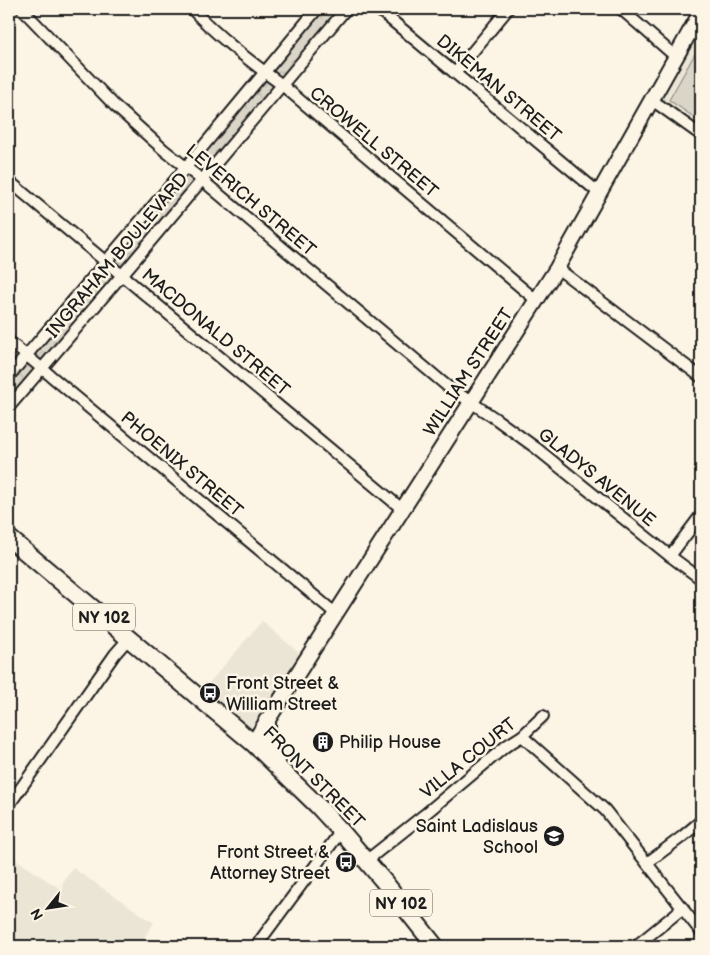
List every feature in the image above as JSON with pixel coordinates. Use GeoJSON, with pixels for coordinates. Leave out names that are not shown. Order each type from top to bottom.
{"type":"FeatureCollection","features":[{"type":"Feature","properties":{"kind":"main road","name":"FRONT STREET"},"geometry":{"type":"LineString","coordinates":[[9,538],[253,743],[341,831],[435,946]]}},
{"type":"Feature","properties":{"kind":"main road"},"geometry":{"type":"LineString","coordinates":[[267,721],[267,740],[283,772]]}},
{"type":"Feature","properties":{"kind":"street","name":"LEVERICH STREET"},"geometry":{"type":"LineString","coordinates":[[22,9],[115,106],[164,150],[447,386],[471,402]]}},
{"type":"Feature","properties":{"kind":"street","name":"CROWELL STREET"},"geometry":{"type":"LineString","coordinates":[[192,9],[252,63],[282,85],[536,300]]}},
{"type":"Feature","properties":{"kind":"street","name":"INGRAHAM BOULEVARD"},"geometry":{"type":"LineString","coordinates":[[9,376],[317,9]]}},
{"type":"Feature","properties":{"kind":"street","name":"INGRAHAM BOULEVARD"},"geometry":{"type":"LineString","coordinates":[[9,407],[122,276],[346,9]]}},
{"type":"Feature","properties":{"kind":"street","name":"DIKEMAN STREET"},"geometry":{"type":"LineString","coordinates":[[378,9],[599,193]]}},
{"type":"Feature","properties":{"kind":"street"},"geometry":{"type":"LineString","coordinates":[[455,73],[508,9]]}},
{"type":"Feature","properties":{"kind":"street"},"geometry":{"type":"LineString","coordinates":[[621,9],[676,57]]}},
{"type":"Feature","properties":{"kind":"street","name":"WILLIAM STREET"},"geometry":{"type":"LineString","coordinates":[[253,743],[557,268],[701,12]]}},
{"type":"Feature","properties":{"kind":"street"},"geometry":{"type":"LineString","coordinates":[[652,100],[701,135]]}},
{"type":"Feature","properties":{"kind":"street","name":"MACDONALD STREET"},"geometry":{"type":"LineString","coordinates":[[9,181],[402,509]]}},
{"type":"Feature","properties":{"kind":"street"},"geometry":{"type":"LineString","coordinates":[[557,268],[701,377]]}},
{"type":"Feature","properties":{"kind":"street","name":"PHOENIX STREET"},"geometry":{"type":"LineString","coordinates":[[9,341],[335,613]]}},
{"type":"Feature","properties":{"kind":"street","name":"GLADYS AVENUE"},"geometry":{"type":"LineString","coordinates":[[471,402],[536,448],[701,579]]}},
{"type":"Feature","properties":{"kind":"street"},"geometry":{"type":"LineString","coordinates":[[670,556],[701,515]]}},
{"type":"Feature","properties":{"kind":"street"},"geometry":{"type":"LineString","coordinates":[[9,805],[115,654],[129,638]]}},
{"type":"Feature","properties":{"kind":"street","name":"VILLA COURT"},"geometry":{"type":"LineString","coordinates":[[366,861],[424,816],[506,746],[522,736],[543,716]]}},
{"type":"Feature","properties":{"kind":"street"},"geometry":{"type":"LineString","coordinates":[[522,736],[605,810],[701,932]]}},
{"type":"Feature","properties":{"kind":"street"},"geometry":{"type":"LineString","coordinates":[[647,863],[701,821]]}},
{"type":"Feature","properties":{"kind":"street"},"geometry":{"type":"LineString","coordinates":[[256,946],[341,831]]}},
{"type":"Feature","properties":{"kind":"street"},"geometry":{"type":"LineString","coordinates":[[636,946],[683,908]]}},
{"type":"Feature","properties":{"kind":"shaded area"},"geometry":{"type":"Polygon","coordinates":[[[701,12],[701,126],[655,95],[701,12]]]}},
{"type":"Feature","properties":{"kind":"shaded area"},"geometry":{"type":"Polygon","coordinates":[[[262,621],[306,659],[253,743],[198,696],[262,621]]]}},
{"type":"Feature","properties":{"kind":"shaded area"},"geometry":{"type":"Polygon","coordinates":[[[9,855],[59,888],[73,868],[154,923],[138,946],[9,946],[9,855]]]}},
{"type":"Feature","properties":{"kind":"green space"},"geometry":{"type":"Polygon","coordinates":[[[317,9],[346,9],[9,407],[9,376],[317,9]]]}},
{"type":"Feature","properties":{"kind":"green space"},"geometry":{"type":"Polygon","coordinates":[[[701,43],[701,122],[669,100],[701,43]]]}},
{"type":"Feature","properties":{"kind":"place","name":"Front Street & William Street"},"geometry":{"type":"Point","coordinates":[210,693]}},
{"type":"Feature","properties":{"kind":"place","name":"Philip House"},"geometry":{"type":"Point","coordinates":[323,742]}},
{"type":"Feature","properties":{"kind":"place","name":"Saint Ladislaus School"},"geometry":{"type":"Point","coordinates":[554,836]}},
{"type":"Feature","properties":{"kind":"place","name":"Front Street & Attorney Street"},"geometry":{"type":"Point","coordinates":[346,862]}}]}
